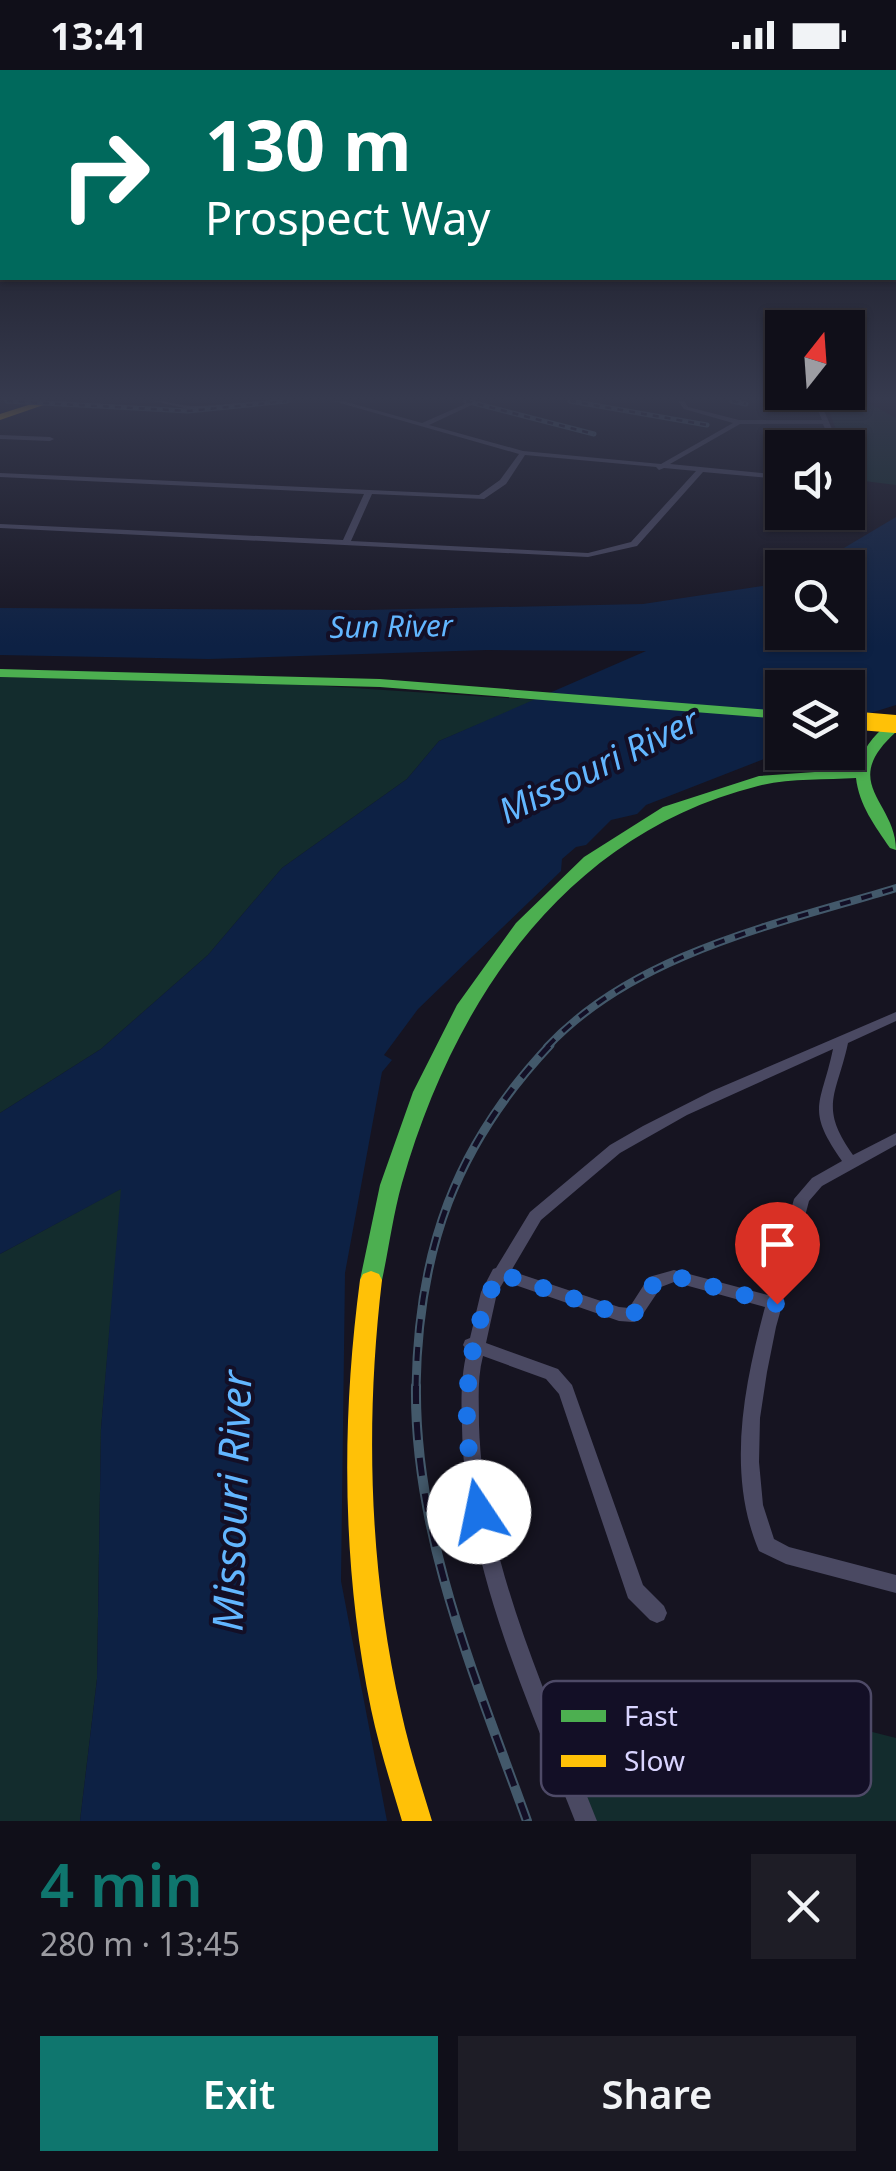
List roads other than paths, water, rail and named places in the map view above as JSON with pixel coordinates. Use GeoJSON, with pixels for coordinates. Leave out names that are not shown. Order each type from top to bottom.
{"type":"FeatureCollection","features":[{"type":"Feature","properties":{"kind":"main road"},"geometry":{"type":"LineString","coordinates":[[0,664],[350,672],[765,712]]}},
{"type":"Feature","properties":{"kind":"main road"},"geometry":{"type":"LineString","coordinates":[[0,673],[175,675],[520,688],[765,705]]}},
{"type":"Feature","properties":{"kind":"main road"},"geometry":{"type":"LineString","coordinates":[[865,712],[896,715]]}},
{"type":"Feature","properties":{"kind":"main road"},"geometry":{"type":"LineString","coordinates":[[865,721],[896,724]]}},
{"type":"Feature","properties":{"kind":"main road"},"geometry":{"type":"LineString","coordinates":[[896,724],[871,743],[861,774],[866,800],[896,845]]}},
{"type":"Feature","properties":{"kind":"main road"},"geometry":{"type":"LineString","coordinates":[[417,1821],[383,1698],[364,1534],[360,1412],[366,1279],[387,1192],[422,1088],[484,974],[576,870],[612,841],[718,790],[768,775],[827,769],[861,774]]}},
{"type":"Feature","properties":{"kind":"street"},"geometry":{"type":"LineString","coordinates":[[167,483],[481,497],[502,483]]}},
{"type":"Feature","properties":{"kind":"street"},"geometry":{"type":"LineString","coordinates":[[0,526],[580,556],[618,550],[643,537],[690,483]]}},
{"type":"Feature","properties":{"kind":"street"},"geometry":{"type":"LineString","coordinates":[[346,544],[369,492]]}},
{"type":"Feature","properties":{"kind":"street"},"geometry":{"type":"LineString","coordinates":[[541,1705],[479,1512],[467,1432],[470,1345],[499,1273],[554,1198],[614,1150],[896,1016]]}},
{"type":"Feature","properties":{"kind":"street"},"geometry":{"type":"LineString","coordinates":[[842,1041],[822,1110],[826,1130],[850,1162]]}},
{"type":"Feature","properties":{"kind":"street"},"geometry":{"type":"LineString","coordinates":[[896,1138],[817,1182],[802,1199],[748,1436],[760,1530],[766,1545],[786,1555],[896,1584]]}},
{"type":"Feature","properties":{"kind":"street"},"geometry":{"type":"LineString","coordinates":[[499,1273],[619,1314],[633,1315],[655,1282],[674,1276],[777,1304]]}},
{"type":"Feature","properties":{"kind":"street"},"geometry":{"type":"LineString","coordinates":[[470,1345],[552,1374],[566,1390],[635,1591],[657,1613]]}},
{"type":"Feature","properties":{"kind":"street"},"geometry":{"type":"LineString","coordinates":[[576,1796],[586,1821]]}},
{"type":"Feature","properties":{"kind":"water"},"geometry":{"type":"Polygon","coordinates":[[[896,517],[896,705],[865,715],[865,670],[765,670],[765,759],[646,805],[637,814],[611,820],[586,845],[576,847],[562,859],[561,871],[418,1009],[384,1055],[392,1060],[382,1072],[345,1273],[341,1581],[387,1821],[80,1821],[97,1679],[101,1429],[121,1189],[0,1254],[0,1113],[101,1049],[208,955],[282,868],[407,779],[439,741],[646,651],[487,650],[209,659],[0,655],[0,608],[363,610],[643,604],[765,586],[765,650],[865,650],[865,550],[841,550],[896,517]]]}},
{"type":"Feature","properties":{"kind":"railway"},"geometry":{"type":"LineString","coordinates":[[547,1047],[582,1015],[665,965],[757,929],[896,888]]}},
{"type":"Feature","properties":{"kind":"railway"},"geometry":{"type":"LineString","coordinates":[[416,1388],[424,1291],[448,1203],[489,1122],[550,1045]]}},
{"type":"Feature","properties":{"kind":"railway"},"geometry":{"type":"LineString","coordinates":[[416,1388],[425,1498],[437,1553],[469,1662],[527,1821]]}},
{"type":"Feature","properties":{"kind":"water label","name":"Sun River"},"geometry":{"type":"Point","coordinates":[391,627]}},
{"type":"Feature","properties":{"kind":"water label","name":"Missouri River"},"geometry":{"type":"Point","coordinates":[599,766]}},
{"type":"Feature","properties":{"kind":"water label","name":"Missouri River"},"geometry":{"type":"Point","coordinates":[232,1501]}}]}
